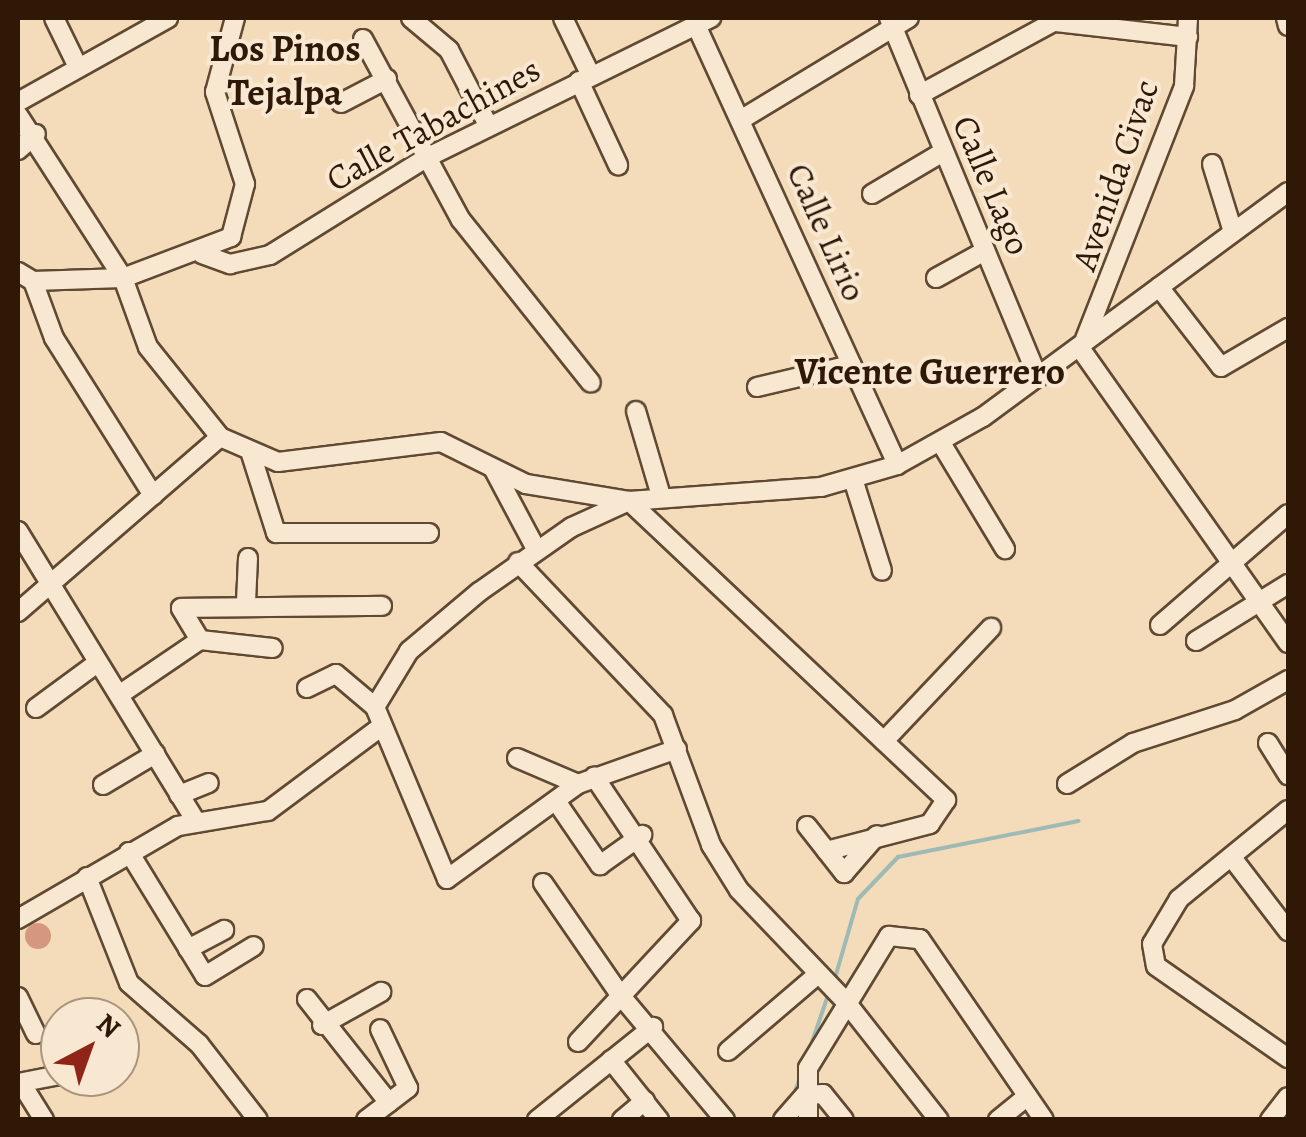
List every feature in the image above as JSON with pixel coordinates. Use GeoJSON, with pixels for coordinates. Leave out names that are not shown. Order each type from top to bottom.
{"type":"FeatureCollection","features":[{"type":"Feature","properties":{"kind":"street"},"geometry":{"type":"LineString","coordinates":[[54,18],[77,64]]}},
{"type":"Feature","properties":{"kind":"street"},"geometry":{"type":"LineString","coordinates":[[18,102],[77,64],[168,18]]}},
{"type":"Feature","properties":{"kind":"street"},"geometry":{"type":"LineString","coordinates":[[154,496],[54,338],[25,276],[122,278],[202,254],[243,218],[244,184],[215,92],[235,18]]}},
{"type":"Feature","properties":{"kind":"street"},"geometry":{"type":"LineString","coordinates":[[411,18],[449,50],[488,125]]}},
{"type":"Feature","properties":{"kind":"street"},"geometry":{"type":"LineString","coordinates":[[563,18],[618,165]]}},
{"type":"Feature","properties":{"kind":"street"},"geometry":{"type":"LineString","coordinates":[[1286,18],[1288,26]]}},
{"type":"Feature","properties":{"kind":"street"},"geometry":{"type":"LineString","coordinates":[[918,94],[1058,20],[1149,26],[1191,24]]}},
{"type":"Feature","properties":{"kind":"street","name":"Calle Tabachines"},"geometry":{"type":"LineString","coordinates":[[202,254],[230,264],[270,255],[426,158],[704,21]]}},
{"type":"Feature","properties":{"kind":"street","name":"Calle Lirio"},"geometry":{"type":"LineString","coordinates":[[704,21],[742,119],[897,465]]}},
{"type":"Feature","properties":{"kind":"street"},"geometry":{"type":"LineString","coordinates":[[742,119],[897,21]]}},
{"type":"Feature","properties":{"kind":"street","name":"Calle Lago"},"geometry":{"type":"LineString","coordinates":[[897,21],[918,94],[1038,377]]}},
{"type":"Feature","properties":{"kind":"street","name":"Avenida Civac"},"geometry":{"type":"LineString","coordinates":[[1080,348],[1103,309],[1184,86],[1191,24]]}},
{"type":"Feature","properties":{"kind":"street"},"geometry":{"type":"LineString","coordinates":[[363,39],[426,158],[479,244],[591,383]]}},
{"type":"Feature","properties":{"kind":"street"},"geometry":{"type":"LineString","coordinates":[[340,103],[387,79]]}},
{"type":"Feature","properties":{"kind":"street"},"geometry":{"type":"LineString","coordinates":[[18,115],[36,134],[122,278],[148,347],[220,437],[251,454],[300,460],[420,439],[559,493],[629,501],[854,479],[897,465],[941,443],[1080,348],[1288,192]]}},
{"type":"Feature","properties":{"kind":"street"},"geometry":{"type":"LineString","coordinates":[[18,150],[36,134]]}},
{"type":"Feature","properties":{"kind":"street"},"geometry":{"type":"LineString","coordinates":[[872,194],[942,152]]}},
{"type":"Feature","properties":{"kind":"street"},"geometry":{"type":"LineString","coordinates":[[1212,164],[1232,232]]}},
{"type":"Feature","properties":{"kind":"street"},"geometry":{"type":"LineString","coordinates":[[936,278],[984,251]]}},
{"type":"Feature","properties":{"kind":"street"},"geometry":{"type":"LineString","coordinates":[[1159,287],[1221,367],[1287,331]]}},
{"type":"Feature","properties":{"kind":"street"},"geometry":{"type":"LineString","coordinates":[[1080,348],[1288,643]]}},
{"type":"Feature","properties":{"kind":"street"},"geometry":{"type":"LineString","coordinates":[[757,387],[851,365]]}},
{"type":"Feature","properties":{"kind":"street"},"geometry":{"type":"LineString","coordinates":[[636,411],[661,496]]}},
{"type":"Feature","properties":{"kind":"street"},"geometry":{"type":"LineString","coordinates":[[18,612],[220,437]]}},
{"type":"Feature","properties":{"kind":"street"},"geometry":{"type":"LineString","coordinates":[[941,443],[1005,549]]}},
{"type":"Feature","properties":{"kind":"street"},"geometry":{"type":"LineString","coordinates":[[251,454],[276,533],[429,534]]}},
{"type":"Feature","properties":{"kind":"street"},"geometry":{"type":"LineString","coordinates":[[494,469],[536,549]]}},
{"type":"Feature","properties":{"kind":"street"},"geometry":{"type":"LineString","coordinates":[[854,479],[882,571]]}},
{"type":"Feature","properties":{"kind":"street"},"geometry":{"type":"LineString","coordinates":[[629,501],[536,549],[408,651],[375,707],[378,730],[439,876],[456,878],[586,780],[676,748]]}},
{"type":"Feature","properties":{"kind":"street"},"geometry":{"type":"LineString","coordinates":[[629,501],[946,800],[930,824],[881,831],[826,852]]}},
{"type":"Feature","properties":{"kind":"street"},"geometry":{"type":"LineString","coordinates":[[1160,625],[1288,514]]}},
{"type":"Feature","properties":{"kind":"street"},"geometry":{"type":"LineString","coordinates":[[18,531],[197,823]]}},
{"type":"Feature","properties":{"kind":"street"},"geometry":{"type":"LineString","coordinates":[[246,602],[248,558]]}},
{"type":"Feature","properties":{"kind":"street"},"geometry":{"type":"LineString","coordinates":[[518,562],[640,686],[676,748],[711,845],[848,1005],[939,1120]]}},
{"type":"Feature","properties":{"kind":"street"},"geometry":{"type":"LineString","coordinates":[[1196,640],[1288,584]]}},
{"type":"Feature","properties":{"kind":"street"},"geometry":{"type":"LineString","coordinates":[[200,640],[180,608],[246,602],[382,606]]}},
{"type":"Feature","properties":{"kind":"street"},"geometry":{"type":"LineString","coordinates":[[884,741],[991,628]]}},
{"type":"Feature","properties":{"kind":"street"},"geometry":{"type":"LineString","coordinates":[[119,695],[200,640],[274,648]]}},
{"type":"Feature","properties":{"kind":"street"},"geometry":{"type":"LineString","coordinates":[[36,708],[97,664]]}},
{"type":"Feature","properties":{"kind":"street"},"geometry":{"type":"LineString","coordinates":[[307,688],[336,674],[375,707]]}},
{"type":"Feature","properties":{"kind":"street"},"geometry":{"type":"LineString","coordinates":[[1066,784],[1133,744],[1235,710],[1288,680]]}},
{"type":"Feature","properties":{"kind":"street"},"geometry":{"type":"LineString","coordinates":[[18,919],[129,852],[197,823],[268,810],[378,730]]}},
{"type":"Feature","properties":{"kind":"street"},"geometry":{"type":"LineString","coordinates":[[1268,743],[1288,775]]}},
{"type":"Feature","properties":{"kind":"street"},"geometry":{"type":"LineString","coordinates":[[103,785],[154,754]]}},
{"type":"Feature","properties":{"kind":"street"},"geometry":{"type":"LineString","coordinates":[[517,758],[586,780],[642,835],[692,920],[578,1042]]}},
{"type":"Feature","properties":{"kind":"street"},"geometry":{"type":"LineString","coordinates":[[180,795],[209,783]]}},
{"type":"Feature","properties":{"kind":"street"},"geometry":{"type":"LineString","coordinates":[[556,802],[600,865],[642,835]]}},
{"type":"Feature","properties":{"kind":"street"},"geometry":{"type":"LineString","coordinates":[[1288,810],[1234,859],[1180,899],[1152,944],[1156,966],[1288,1058]]}},
{"type":"Feature","properties":{"kind":"street"},"geometry":{"type":"LineString","coordinates":[[807,826],[844,874],[881,831]]}},
{"type":"Feature","properties":{"kind":"street"},"geometry":{"type":"LineString","coordinates":[[129,852],[205,976],[254,946]]}},
{"type":"Feature","properties":{"kind":"street"},"geometry":{"type":"LineString","coordinates":[[1234,859],[1288,931]]}},
{"type":"Feature","properties":{"kind":"street"},"geometry":{"type":"LineString","coordinates":[[86,877],[128,983],[200,1044],[258,1120]]}},
{"type":"Feature","properties":{"kind":"street"},"geometry":{"type":"LineString","coordinates":[[548,890],[621,996],[653,1028],[718,1117]]}},
{"type":"Feature","properties":{"kind":"street"},"geometry":{"type":"LineString","coordinates":[[188,948],[224,930]]}},
{"type":"Feature","properties":{"kind":"street"},"geometry":{"type":"LineString","coordinates":[[808,1120],[802,1098],[808,1068],[888,936],[920,939],[1044,1120]]}},
{"type":"Feature","properties":{"kind":"street"},"geometry":{"type":"LineString","coordinates":[[728,1051],[822,979]]}},
{"type":"Feature","properties":{"kind":"street"},"geometry":{"type":"LineString","coordinates":[[322,1024],[381,992]]}},
{"type":"Feature","properties":{"kind":"street"},"geometry":{"type":"LineString","coordinates":[[18,997],[36,1034]]}},
{"type":"Feature","properties":{"kind":"street"},"geometry":{"type":"LineString","coordinates":[[307,999],[322,1024],[389,1103]]}},
{"type":"Feature","properties":{"kind":"street"},"geometry":{"type":"LineString","coordinates":[[537,1120],[653,1028]]}},
{"type":"Feature","properties":{"kind":"street"},"geometry":{"type":"LineString","coordinates":[[366,1120],[408,1088],[380,1029]]}},
{"type":"Feature","properties":{"kind":"street"},"geometry":{"type":"LineString","coordinates":[[605,1064],[645,1101],[659,1120]]}},
{"type":"Feature","properties":{"kind":"street"},"geometry":{"type":"LineString","coordinates":[[19,1083],[44,1120]]}},
{"type":"Feature","properties":{"kind":"street"},"geometry":{"type":"LineString","coordinates":[[784,1118],[802,1098],[824,1094],[844,1120]]}},
{"type":"Feature","properties":{"kind":"street"},"geometry":{"type":"LineString","coordinates":[[998,1120],[1028,1096]]}},
{"type":"Feature","properties":{"kind":"street"},"geometry":{"type":"LineString","coordinates":[[1270,1120],[1288,1098]]}},
{"type":"Feature","properties":{"kind":"street"},"geometry":{"type":"LineString","coordinates":[[622,1120],[645,1101]]}},
{"type":"Feature","properties":{"kind":"building"},"geometry":{"type":"Polygon","coordinates":[[[38,923],[47,927],[51,936],[47,945],[38,949],[29,945],[25,936],[29,927],[38,923]]]}},
{"type":"Feature","properties":{"kind":"waterway"},"geometry":{"type":"LineString","coordinates":[[835,978],[858,899],[898,857],[1078,821]]}},
{"type":"Feature","properties":{"kind":"waterway"},"geometry":{"type":"LineString","coordinates":[[794,1095],[829,992]]}},
{"type":"Feature","properties":{"kind":"district","name":"Los Pinos Tejalpa"},"geometry":{"type":"Point","coordinates":[285,70]}},
{"type":"Feature","properties":{"kind":"district","name":"Vicente Guerrero"},"geometry":{"type":"Point","coordinates":[930,372]}}]}
